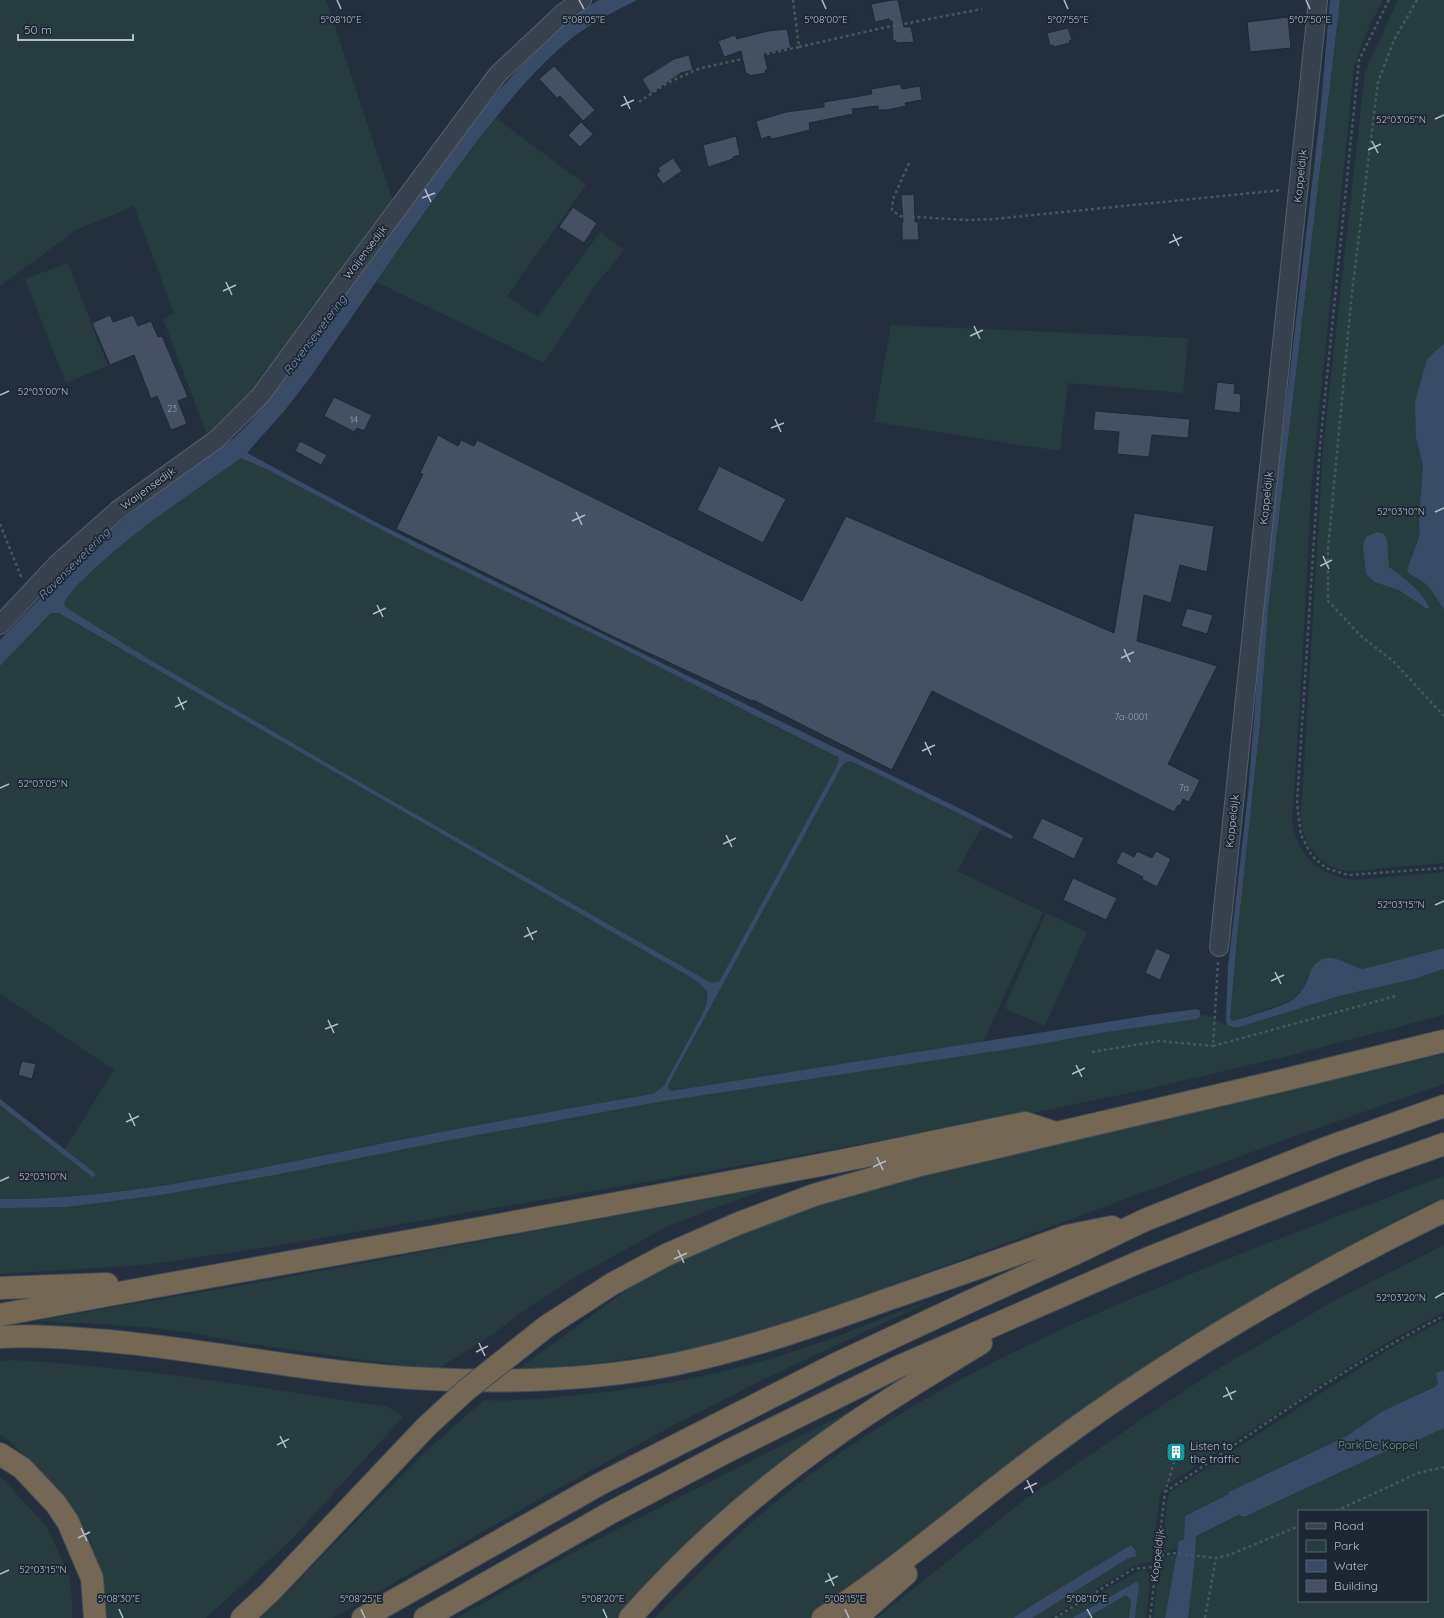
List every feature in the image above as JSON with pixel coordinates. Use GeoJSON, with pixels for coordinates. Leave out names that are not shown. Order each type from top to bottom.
{"type":"FeatureCollection","features":[{"type":"Feature","properties":{"kind":"highway"},"geometry":{"type":"LineString","coordinates":[[242,1618],[270,1592],[426,1427],[465,1391],[547,1326],[612,1284],[666,1255],[769,1211],[814,1195],[920,1165],[1444,1041]]}},
{"type":"Feature","properties":{"kind":"highway"},"geometry":{"type":"LineString","coordinates":[[364,1618],[607,1481],[836,1364],[975,1298],[1074,1254],[1145,1220],[1329,1147],[1444,1106]]}},
{"type":"Feature","properties":{"kind":"highway"},"geometry":{"type":"LineString","coordinates":[[0,1315],[198,1278],[453,1234],[792,1170],[1025,1123],[1055,1133]]}},
{"type":"Feature","properties":{"kind":"highway"},"geometry":{"type":"LineString","coordinates":[[425,1618],[610,1513],[730,1450],[898,1367],[1139,1262],[1364,1173],[1444,1144]]}},
{"type":"Feature","properties":{"kind":"highway"},"geometry":{"type":"LineString","coordinates":[[823,1618],[857,1595],[1044,1451],[1146,1380],[1248,1316],[1335,1267],[1444,1211]]}},
{"type":"Feature","properties":{"kind":"highway"},"geometry":{"type":"LineString","coordinates":[[0,1337],[18,1336],[89,1339],[158,1346],[322,1369],[431,1379],[518,1380],[607,1375],[675,1364],[730,1351],[800,1331],[1067,1236],[1145,1220]]}},
{"type":"Feature","properties":{"kind":"highway"},"geometry":{"type":"LineString","coordinates":[[0,1288],[198,1278]]}},
{"type":"Feature","properties":{"kind":"highway"},"geometry":{"type":"LineString","coordinates":[[630,1618],[681,1563],[722,1525],[778,1478],[841,1432],[1038,1306]]}},
{"type":"Feature","properties":{"kind":"highway"},"geometry":{"type":"LineString","coordinates":[[856,1618],[927,1555],[986,1510],[1044,1451]]}},
{"type":"Feature","properties":{"kind":"highway"},"geometry":{"type":"LineString","coordinates":[[0,1454],[22,1468],[56,1504],[68,1522],[92,1578],[95,1618]]}},
{"type":"Feature","properties":{"kind":"street","name":"Waijensedijk"},"geometry":{"type":"LineString","coordinates":[[0,625],[57,564],[118,510],[217,439],[261,395],[340,285],[498,74],[563,13],[582,0]]}},
{"type":"Feature","properties":{"kind":"street","name":"Koppeldijk"},"geometry":{"type":"LineString","coordinates":[[1219,947],[1318,0]]}},
{"type":"Feature","properties":{"kind":"path"},"geometry":{"type":"LineString","coordinates":[[793,0],[799,47]]}},
{"type":"Feature","properties":{"kind":"path"},"geometry":{"type":"LineString","coordinates":[[1389,0],[1359,60],[1320,446],[1297,803],[1301,835],[1312,856],[1326,868],[1348,875],[1444,868]]}},
{"type":"Feature","properties":{"kind":"path"},"geometry":{"type":"LineString","coordinates":[[1417,0],[1394,40],[1378,82],[1352,292],[1328,548],[1328,601],[1361,636],[1394,662],[1444,716]]}},
{"type":"Feature","properties":{"kind":"path"},"geometry":{"type":"LineString","coordinates":[[639,102],[667,83],[701,68],[882,28],[982,9]]}},
{"type":"Feature","properties":{"kind":"path"},"geometry":{"type":"LineString","coordinates":[[909,163],[893,200],[892,210],[900,216],[966,220],[994,219],[1299,189]]}},
{"type":"Feature","properties":{"kind":"path"},"geometry":{"type":"LineString","coordinates":[[0,524],[28,595]]}},
{"type":"Feature","properties":{"kind":"path"},"geometry":{"type":"LineString","coordinates":[[1213,1046],[1219,947]]}},
{"type":"Feature","properties":{"kind":"path"},"geometry":{"type":"LineString","coordinates":[[1092,1052],[1159,1041],[1213,1046],[1396,996]]}},
{"type":"Feature","properties":{"kind":"path"},"geometry":{"type":"LineString","coordinates":[[1165,1492],[1348,1370],[1403,1337],[1444,1316]]}},
{"type":"Feature","properties":{"kind":"path","name":"Koppeldijk"},"geometry":{"type":"LineString","coordinates":[[1150,1618],[1165,1492],[1175,1459]]}},
{"type":"Feature","properties":{"kind":"path"},"geometry":{"type":"LineString","coordinates":[[1338,1510],[1418,1473],[1444,1467]]}},
{"type":"Feature","properties":{"kind":"path"},"geometry":{"type":"LineString","coordinates":[[1055,1618],[1133,1569],[1152,1567],[1160,1556],[1172,1553],[1216,1558],[1229,1555],[1298,1526]]}},
{"type":"Feature","properties":{"kind":"path"},"geometry":{"type":"LineString","coordinates":[[1205,1618],[1216,1558]]}},
{"type":"Feature","properties":{"kind":"green space"},"geometry":{"type":"Polygon","coordinates":[[[0,0],[326,0],[393,201],[252,394],[208,437],[163,319],[174,313],[134,206],[76,230],[0,286],[0,0]]]}},
{"type":"Feature","properties":{"kind":"green space"},"geometry":{"type":"Polygon","coordinates":[[[1340,0],[1383,0],[1368,29],[1354,67],[1311,489],[1292,823],[1300,846],[1306,856],[1321,869],[1342,878],[1354,880],[1444,872],[1444,948],[1363,969],[1337,959],[1327,958],[1309,973],[1304,986],[1293,1000],[1232,1021],[1230,1018],[1260,724],[1268,609],[1340,0]]]}},
{"type":"Feature","properties":{"kind":"green space"},"geometry":{"type":"Polygon","coordinates":[[[1398,0],[1444,0],[1444,863],[1349,872],[1336,868],[1320,859],[1309,845],[1302,827],[1301,817],[1323,449],[1365,72],[1398,0]]]}},
{"type":"Feature","properties":{"kind":"green space"},"geometry":{"type":"Polygon","coordinates":[[[496,118],[586,185],[507,296],[538,317],[600,232],[624,250],[594,287],[544,363],[376,282],[452,175],[496,118]]]}},
{"type":"Feature","properties":{"kind":"green space"},"geometry":{"type":"Polygon","coordinates":[[[68,263],[108,366],[66,383],[25,279],[68,263]]]}},
{"type":"Feature","properties":{"kind":"green space"},"geometry":{"type":"Polygon","coordinates":[[[891,325],[1188,338],[1183,393],[1068,383],[1060,451],[874,422],[891,325]]]}},
{"type":"Feature","properties":{"kind":"green space"},"geometry":{"type":"Polygon","coordinates":[[[242,457],[410,543],[846,757],[716,988],[658,1102],[1086,1035],[1205,1014],[1232,1028],[1339,996],[1414,979],[1444,969],[1444,1015],[1284,1057],[1139,1091],[1037,1112],[779,1159],[274,1246],[145,1265],[0,1274],[0,1102],[64,1150],[114,1070],[0,994],[0,666],[73,589],[120,546],[149,523],[242,457]]]}},
{"type":"Feature","properties":{"kind":"green space"},"geometry":{"type":"Polygon","coordinates":[[[851,761],[983,825],[957,871],[1043,912],[983,1042],[671,1091],[668,1089],[668,1085],[842,766],[846,762],[851,761]]]}},
{"type":"Feature","properties":{"kind":"green space"},"geometry":{"type":"Polygon","coordinates":[[[1046,913],[1087,932],[1045,1026],[1004,1008],[1046,913]]]}},
{"type":"Feature","properties":{"kind":"green space"},"geometry":{"type":"Polygon","coordinates":[[[1444,1054],[1444,1084],[1295,1136],[812,1315],[727,1341],[689,1350],[570,1367],[517,1371],[652,1272],[739,1234],[796,1213],[908,1180],[1444,1054]]]}},
{"type":"Feature","properties":{"kind":"green space"},"geometry":{"type":"Polygon","coordinates":[[[1444,1176],[1444,1201],[1365,1241],[811,1618],[655,1618],[736,1537],[788,1492],[832,1459],[925,1399],[1023,1348],[1123,1302],[1275,1240],[1444,1176]]]}},
{"type":"Feature","properties":{"kind":"green space"},"geometry":{"type":"Polygon","coordinates":[[[771,1187],[670,1225],[577,1276],[529,1307],[489,1337],[436,1370],[243,1343],[192,1333],[155,1328],[35,1321],[272,1280],[771,1187]]]}},
{"type":"Feature","properties":{"kind":"green space"},"geometry":{"type":"Polygon","coordinates":[[[1444,1245],[1444,1312],[1386,1343],[1168,1484],[1160,1494],[1152,1562],[1130,1568],[1050,1618],[1032,1618],[1127,1559],[1136,1556],[1132,1545],[1013,1618],[877,1618],[1024,1500],[1216,1370],[1339,1298],[1444,1245]]]}},
{"type":"Feature","properties":{"kind":"green space"},"geometry":{"type":"Polygon","coordinates":[[[926,1303],[762,1380],[670,1427],[543,1497],[333,1618],[261,1618],[425,1452],[484,1400],[531,1399],[605,1392],[688,1379],[742,1367],[795,1351],[926,1303]]]}},
{"type":"Feature","properties":{"kind":"green space","name":"Park De Koppel"},"geometry":{"type":"Polygon","coordinates":[[[1444,1320],[1444,1618],[1184,1618],[1185,1516],[1184,1541],[1179,1541],[1178,1549],[1173,1549],[1162,1553],[1161,1551],[1168,1497],[1170,1492],[1404,1340],[1444,1320]]]}},
{"type":"Feature","properties":{"kind":"green space"},"geometry":{"type":"Polygon","coordinates":[[[13,1360],[60,1363],[154,1373],[248,1386],[388,1407],[403,1417],[290,1541],[206,1618],[107,1618],[103,1585],[95,1553],[74,1509],[43,1473],[12,1443],[0,1435],[0,1361],[13,1360]]]}},
{"type":"Feature","properties":{"kind":"green space"},"geometry":{"type":"Polygon","coordinates":[[[854,1409],[620,1618],[457,1618],[574,1552],[629,1523],[854,1409]]]}},
{"type":"Feature","properties":{"kind":"green space"},"geometry":{"type":"Polygon","coordinates":[[[0,1476],[47,1527],[70,1578],[72,1618],[0,1618],[0,1476]]]}},
{"type":"Feature","properties":{"kind":"green space"},"geometry":{"type":"Polygon","coordinates":[[[1172,1555],[1177,1556],[1165,1618],[1153,1618],[1160,1559],[1172,1555]]]}},
{"type":"Feature","properties":{"kind":"green space"},"geometry":{"type":"Polygon","coordinates":[[[1140,1570],[1144,1570],[1151,1574],[1146,1618],[1135,1618],[1139,1584],[1136,1582],[1072,1618],[1057,1618],[1140,1570]]]}},
{"type":"Feature","properties":{"kind":"green space"},"geometry":{"type":"Polygon","coordinates":[[[1124,1595],[1129,1596],[1131,1600],[1129,1618],[1086,1618],[1124,1595]]]}},
{"type":"Feature","properties":{"kind":"water","name":"Ravensewetering"},"geometry":{"type":"Polygon","coordinates":[[[599,0],[637,0],[595,22],[572,38],[557,50],[517,92],[469,152],[428,208],[309,379],[285,410],[247,453],[381,525],[969,813],[1013,836],[1011,839],[851,761],[846,762],[842,766],[668,1085],[668,1089],[671,1091],[1151,1015],[1197,1009],[1200,1011],[1200,1016],[1197,1019],[1106,1032],[1029,1046],[658,1102],[434,1143],[274,1175],[160,1195],[66,1207],[0,1208],[0,1199],[89,1195],[179,1183],[467,1127],[653,1094],[664,1086],[704,1011],[707,1000],[707,992],[702,985],[692,978],[59,613],[51,613],[0,666],[0,640],[80,557],[110,530],[144,503],[234,438],[249,423],[281,384],[438,166],[500,89],[552,32],[574,15],[599,0]],[[241,458],[126,541],[74,589],[64,602],[65,607],[147,658],[368,787],[711,983],[719,982],[839,762],[838,757],[612,643],[413,546],[264,468],[241,458]]]}},
{"type":"Feature","properties":{"kind":"water"},"geometry":{"type":"Polygon","coordinates":[[[1330,0],[1340,0],[1268,609],[1260,724],[1230,1018],[1232,1021],[1236,1020],[1290,1002],[1304,987],[1314,965],[1322,959],[1337,959],[1363,969],[1444,948],[1444,969],[1414,979],[1339,996],[1239,1027],[1233,1027],[1229,1026],[1226,1021],[1228,967],[1248,794],[1264,593],[1320,116],[1330,0]]]}},
{"type":"Feature","properties":{"kind":"water"},"geometry":{"type":"Polygon","coordinates":[[[1444,344],[1444,609],[1429,587],[1410,574],[1407,570],[1420,532],[1419,521],[1423,465],[1416,437],[1415,402],[1427,359],[1444,344]]]}},
{"type":"Feature","properties":{"kind":"water"},"geometry":{"type":"Polygon","coordinates":[[[1377,532],[1384,534],[1387,540],[1389,567],[1416,589],[1429,607],[1427,609],[1399,590],[1375,582],[1366,574],[1363,545],[1366,537],[1377,532]]]}},
{"type":"Feature","properties":{"kind":"water"},"geometry":{"type":"Polygon","coordinates":[[[0,1099],[95,1173],[95,1176],[92,1177],[0,1105],[0,1099]]]}},
{"type":"Feature","properties":{"kind":"water"},"geometry":{"type":"Polygon","coordinates":[[[1444,1370],[1444,1428],[1409,1444],[1401,1444],[1246,1516],[1241,1516],[1240,1514],[1196,1536],[1188,1618],[1165,1618],[1179,1541],[1184,1540],[1185,1516],[1229,1494],[1229,1492],[1347,1436],[1383,1411],[1435,1387],[1438,1383],[1436,1373],[1444,1370]]]}},
{"type":"Feature","properties":{"kind":"water"},"geometry":{"type":"Polygon","coordinates":[[[1131,1545],[1137,1552],[1135,1553],[1137,1556],[1127,1559],[1032,1618],[1013,1618],[1034,1604],[1131,1545]]]}},
{"type":"Feature","properties":{"kind":"water"},"geometry":{"type":"Polygon","coordinates":[[[1136,1582],[1139,1584],[1135,1618],[1129,1618],[1131,1600],[1126,1595],[1086,1618],[1072,1618],[1136,1582]]]}},
{"type":"Feature","properties":{"kind":"building"},"geometry":{"type":"Polygon","coordinates":[[[898,0],[904,27],[911,27],[914,42],[896,43],[896,41],[893,41],[892,21],[889,19],[875,22],[871,4],[898,0]]]}},
{"type":"Feature","properties":{"kind":"building"},"geometry":{"type":"Polygon","coordinates":[[[1288,17],[1291,48],[1250,52],[1247,22],[1288,17]]]}},
{"type":"Feature","properties":{"kind":"building"},"geometry":{"type":"Polygon","coordinates":[[[1068,28],[1072,40],[1069,41],[1070,43],[1054,47],[1053,45],[1050,46],[1047,33],[1068,28]]]}},
{"type":"Feature","properties":{"kind":"building"},"geometry":{"type":"Polygon","coordinates":[[[787,29],[791,48],[764,54],[768,70],[765,70],[766,73],[749,76],[749,74],[746,74],[741,51],[724,57],[718,41],[735,35],[737,39],[768,31],[787,29]]]}},
{"type":"Feature","properties":{"kind":"building"},"geometry":{"type":"Polygon","coordinates":[[[689,55],[693,70],[681,73],[651,94],[642,79],[674,59],[689,55]]]}},
{"type":"Feature","properties":{"kind":"building"},"geometry":{"type":"Polygon","coordinates":[[[554,66],[595,110],[583,121],[560,96],[557,98],[539,79],[554,66]]]}},
{"type":"Feature","properties":{"kind":"building"},"geometry":{"type":"Polygon","coordinates":[[[900,84],[902,89],[920,86],[922,100],[905,103],[906,106],[887,110],[878,110],[878,106],[852,109],[853,114],[809,123],[810,130],[777,138],[771,139],[770,136],[761,139],[756,121],[786,112],[824,107],[824,102],[872,94],[871,89],[900,84]]]}},
{"type":"Feature","properties":{"kind":"building"},"geometry":{"type":"Polygon","coordinates":[[[581,122],[593,134],[580,147],[568,135],[581,122]]]}},
{"type":"Feature","properties":{"kind":"building"},"geometry":{"type":"Polygon","coordinates":[[[736,136],[740,155],[733,157],[733,159],[708,167],[703,145],[736,136]]]}},
{"type":"Feature","properties":{"kind":"building"},"geometry":{"type":"Polygon","coordinates":[[[673,158],[682,171],[663,184],[656,174],[660,171],[658,168],[673,158]]]}},
{"type":"Feature","properties":{"kind":"building"},"geometry":{"type":"Polygon","coordinates":[[[914,194],[915,222],[918,222],[919,240],[902,240],[903,222],[901,195],[914,194]]]}},
{"type":"Feature","properties":{"kind":"building"},"geometry":{"type":"Polygon","coordinates":[[[573,207],[597,223],[584,243],[559,227],[573,207]]]}},
{"type":"Feature","properties":{"kind":"building"},"geometry":{"type":"Polygon","coordinates":[[[110,315],[113,322],[133,315],[138,326],[151,321],[158,337],[162,336],[188,397],[178,401],[187,424],[171,430],[157,396],[151,399],[134,355],[110,365],[92,323],[110,315]]]}},
{"type":"Feature","properties":{"kind":"building"},"geometry":{"type":"Polygon","coordinates":[[[1217,382],[1235,384],[1234,393],[1241,394],[1240,413],[1214,410],[1217,382]]]}},
{"type":"Feature","properties":{"kind":"building"},"geometry":{"type":"Polygon","coordinates":[[[334,397],[372,415],[364,431],[357,428],[354,432],[324,416],[334,397]]]}},
{"type":"Feature","properties":{"kind":"building"},"geometry":{"type":"Polygon","coordinates":[[[1095,411],[1190,419],[1188,438],[1152,435],[1149,457],[1117,454],[1119,432],[1093,430],[1095,411]]]}},
{"type":"Feature","properties":{"kind":"building"},"geometry":{"type":"Polygon","coordinates":[[[438,435],[458,446],[461,440],[474,446],[477,440],[802,601],[846,516],[1114,633],[1134,513],[1214,526],[1207,572],[1180,565],[1171,603],[1144,595],[1137,641],[1217,666],[1168,764],[1200,780],[1189,802],[1183,799],[1180,806],[1178,805],[1174,812],[932,691],[892,770],[753,700],[752,701],[610,635],[396,529],[423,474],[420,473],[438,435]]]}},
{"type":"Feature","properties":{"kind":"building"},"geometry":{"type":"Polygon","coordinates":[[[300,441],[327,455],[321,465],[295,451],[300,441]]]}},
{"type":"Feature","properties":{"kind":"building"},"geometry":{"type":"Polygon","coordinates":[[[719,466],[786,499],[763,543],[697,510],[719,466]]]}},
{"type":"Feature","properties":{"kind":"building"},"geometry":{"type":"Polygon","coordinates":[[[1187,608],[1213,615],[1207,634],[1181,626],[1187,608]]]}},
{"type":"Feature","properties":{"kind":"building"},"geometry":{"type":"Polygon","coordinates":[[[1042,818],[1084,838],[1074,859],[1032,838],[1042,818]]]}},
{"type":"Feature","properties":{"kind":"building"},"geometry":{"type":"Polygon","coordinates":[[[1122,851],[1134,857],[1137,851],[1152,858],[1156,851],[1171,859],[1157,887],[1142,879],[1143,877],[1116,863],[1122,851]]]}},
{"type":"Feature","properties":{"kind":"building"},"geometry":{"type":"Polygon","coordinates":[[[1073,878],[1117,898],[1106,920],[1063,900],[1073,878]]]}},
{"type":"Feature","properties":{"kind":"building"},"geometry":{"type":"Polygon","coordinates":[[[1156,948],[1171,955],[1160,980],[1145,973],[1156,948]]]}},
{"type":"Feature","properties":{"kind":"building"},"geometry":{"type":"Polygon","coordinates":[[[22,1061],[36,1064],[32,1079],[18,1075],[22,1061]]]}},
{"type":"Feature","properties":{"kind":"place","name":"Listen to the traffic"},"geometry":{"type":"Point","coordinates":[1176,1452]}}]}
